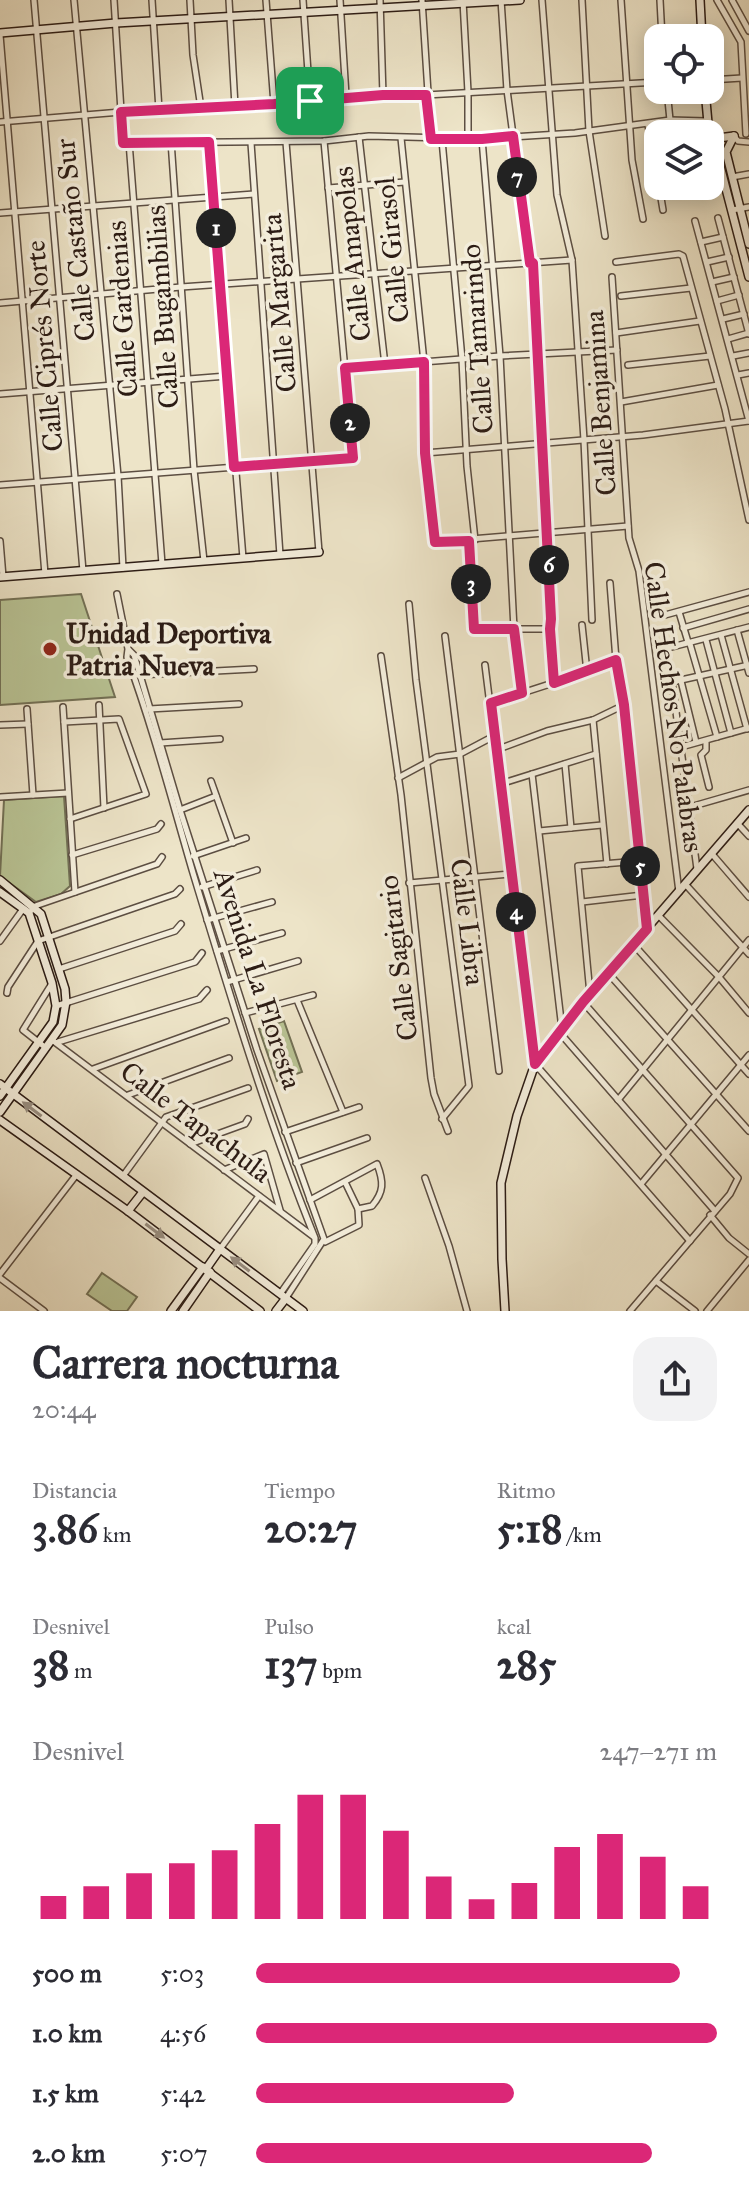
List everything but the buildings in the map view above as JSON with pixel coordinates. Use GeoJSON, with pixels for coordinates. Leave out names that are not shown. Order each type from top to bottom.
{"type":"FeatureCollection","features":[{"type":"Feature","properties":{"kind":"street","name":"Calle Ciprés Norte"},"geometry":{"type":"LineString","coordinates":[[34,0],[83,571]]}},
{"type":"Feature","properties":{"kind":"street","name":"Calle Castaño Sur"},"geometry":{"type":"LineString","coordinates":[[74,0],[118,476],[123,568]]}},
{"type":"Feature","properties":{"kind":"street","name":"Calle Gardenias"},"geometry":{"type":"LineString","coordinates":[[114,0],[121,112],[133,201],[162,565]]}},
{"type":"Feature","properties":{"kind":"street"},"geometry":{"type":"LineString","coordinates":[[152,0],[159,110]]}},
{"type":"Feature","properties":{"kind":"street"},"geometry":{"type":"LineString","coordinates":[[190,0],[193,55],[201,108]]}},
{"type":"Feature","properties":{"kind":"street"},"geometry":{"type":"LineString","coordinates":[[229,0],[235,106]]}},
{"type":"Feature","properties":{"kind":"street"},"geometry":{"type":"LineString","coordinates":[[266,0],[274,104]]}},
{"type":"Feature","properties":{"kind":"street"},"geometry":{"type":"LineString","coordinates":[[303,0],[310,101]]}},
{"type":"Feature","properties":{"kind":"street"},"geometry":{"type":"LineString","coordinates":[[340,0],[346,96]]}},
{"type":"Feature","properties":{"kind":"street"},"geometry":{"type":"LineString","coordinates":[[501,0],[507,90],[532,263],[554,683]]}},
{"type":"Feature","properties":{"kind":"street"},"geometry":{"type":"LineString","coordinates":[[45,574],[0,34],[116,23],[340,10],[380,4],[520,0]]}},
{"type":"Feature","properties":{"kind":"street"},"geometry":{"type":"LineString","coordinates":[[542,0],[557,195],[572,260],[592,620]]}},
{"type":"Feature","properties":{"kind":"street"},"geometry":{"type":"LineString","coordinates":[[582,0],[589,131],[605,236]]}},
{"type":"Feature","properties":{"kind":"street"},"geometry":{"type":"LineString","coordinates":[[621,0],[632,160],[643,219]]}},
{"type":"Feature","properties":{"kind":"street"},"geometry":{"type":"LineString","coordinates":[[660,0],[661,24]]}},
{"type":"Feature","properties":{"kind":"street"},"geometry":{"type":"LineString","coordinates":[[700,0],[701,24]]}},
{"type":"Feature","properties":{"kind":"street"},"geometry":{"type":"LineString","coordinates":[[717,0],[741,42],[747,134],[724,136]]}},
{"type":"Feature","properties":{"kind":"street"},"geometry":{"type":"LineString","coordinates":[[732,0],[749,31]]}},
{"type":"Feature","properties":{"kind":"street"},"geometry":{"type":"LineString","coordinates":[[463,2],[468,140]]}},
{"type":"Feature","properties":{"kind":"street"},"geometry":{"type":"LineString","coordinates":[[422,3],[431,139]]}},
{"type":"Feature","properties":{"kind":"street"},"geometry":{"type":"LineString","coordinates":[[380,4],[383,95]]}},
{"type":"Feature","properties":{"kind":"street"},"geometry":{"type":"LineString","coordinates":[[724,79],[742,78]]}},
{"type":"Feature","properties":{"kind":"street"},"geometry":{"type":"LineString","coordinates":[[0,122],[274,104],[346,96],[426,95],[644,82]]}},
{"type":"Feature","properties":{"kind":"street"},"geometry":{"type":"LineString","coordinates":[[668,104],[670,120]]}},
{"type":"Feature","properties":{"kind":"street"},"geometry":{"type":"LineString","coordinates":[[126,142],[251,143],[359,137],[468,140],[644,125]]}},
{"type":"Feature","properties":{"kind":"street"},"geometry":{"type":"LineString","coordinates":[[734,136],[738,141],[749,142]]}},
{"type":"Feature","properties":{"kind":"street"},"geometry":{"type":"LineString","coordinates":[[734,136],[726,152],[749,241]]}},
{"type":"Feature","properties":{"kind":"street","name":"Calle Amapolas"},"geometry":{"type":"LineString","coordinates":[[359,137],[385,365]]}},
{"type":"Feature","properties":{"kind":"street","name":"Calle Girasol"},"geometry":{"type":"LineString","coordinates":[[401,138],[424,362],[425,453],[435,542],[472,540]]}},
{"type":"Feature","properties":{"kind":"street","name":"Calle Tamarindo"},"geometry":{"type":"LineString","coordinates":[[482,139],[500,356],[514,629],[522,693]]}},
{"type":"Feature","properties":{"kind":"street"},"geometry":{"type":"LineString","coordinates":[[442,140],[462,359],[474,629],[550,629]]}},
{"type":"Feature","properties":{"kind":"street","name":"Calle Bugambilias"},"geometry":{"type":"LineString","coordinates":[[171,141],[194,470],[204,561]]}},
{"type":"Feature","properties":{"kind":"street"},"geometry":{"type":"LineString","coordinates":[[0,485],[353,458],[324,141]]}},
{"type":"Feature","properties":{"kind":"street"},"geometry":{"type":"LineString","coordinates":[[209,142],[243,558]]}},
{"type":"Feature","properties":{"kind":"street","name":"Calle Margarita"},"geometry":{"type":"LineString","coordinates":[[286,142],[319,552]]}},
{"type":"Feature","properties":{"kind":"street"},"geometry":{"type":"LineString","coordinates":[[251,143],[280,555]]}},
{"type":"Feature","properties":{"kind":"street"},"geometry":{"type":"LineString","coordinates":[[724,173],[740,209],[749,277]]}},
{"type":"Feature","properties":{"kind":"street"},"geometry":{"type":"LineString","coordinates":[[732,177],[749,174]]}},
{"type":"Feature","properties":{"kind":"street"},"geometry":{"type":"LineString","coordinates":[[328,188],[405,182]]}},
{"type":"Feature","properties":{"kind":"street"},"geometry":{"type":"LineString","coordinates":[[0,213],[254,194]]}},
{"type":"Feature","properties":{"kind":"street"},"geometry":{"type":"LineString","coordinates":[[661,200],[663,210]]}},
{"type":"Feature","properties":{"kind":"street"},"geometry":{"type":"LineString","coordinates":[[718,218],[749,334],[728,339]]}},
{"type":"Feature","properties":{"kind":"street"},"geometry":{"type":"LineString","coordinates":[[425,453],[623,437],[749,421],[746,393],[738,375],[695,221]]}},
{"type":"Feature","properties":{"kind":"street"},"geometry":{"type":"LineString","coordinates":[[701,242],[723,237]]}},
{"type":"Feature","properties":{"kind":"street"},"geometry":{"type":"LineString","coordinates":[[616,262],[683,256],[718,385],[749,520]]}},
{"type":"Feature","properties":{"kind":"street"},"geometry":{"type":"LineString","coordinates":[[707,262],[729,257]]}},
{"type":"Feature","properties":{"kind":"street"},"geometry":{"type":"LineString","coordinates":[[0,303],[220,284],[572,260]]}},
{"type":"Feature","properties":{"kind":"street","name":"Calle Benjamina"},"geometry":{"type":"LineString","coordinates":[[612,277],[628,526]]}},
{"type":"Feature","properties":{"kind":"street"},"geometry":{"type":"LineString","coordinates":[[712,282],[734,277]]}},
{"type":"Feature","properties":{"kind":"street"},"geometry":{"type":"LineString","coordinates":[[621,296],[691,288]]}},
{"type":"Feature","properties":{"kind":"street"},"geometry":{"type":"LineString","coordinates":[[717,301],[739,295]]}},
{"type":"Feature","properties":{"kind":"street"},"geometry":{"type":"LineString","coordinates":[[723,319],[744,314]]}},
{"type":"Feature","properties":{"kind":"street"},"geometry":{"type":"LineString","coordinates":[[616,333],[700,321]]}},
{"type":"Feature","properties":{"kind":"street"},"geometry":{"type":"LineString","coordinates":[[345,368],[617,350]]}},
{"type":"Feature","properties":{"kind":"street"},"geometry":{"type":"LineString","coordinates":[[733,356],[749,353]]}},
{"type":"Feature","properties":{"kind":"street"},"geometry":{"type":"LineString","coordinates":[[628,365],[710,356]]}},
{"type":"Feature","properties":{"kind":"street"},"geometry":{"type":"LineString","coordinates":[[738,375],[749,373]]}},
{"type":"Feature","properties":{"kind":"street"},"geometry":{"type":"LineString","coordinates":[[0,394],[227,376]]}},
{"type":"Feature","properties":{"kind":"street"},"geometry":{"type":"LineString","coordinates":[[621,402],[718,385]]}},
{"type":"Feature","properties":{"kind":"street"},"geometry":{"type":"LineString","coordinates":[[472,540],[628,526]]}},
{"type":"Feature","properties":{"kind":"street","name":"Calle Hechos No Palabras"},"geometry":{"type":"LineString","coordinates":[[628,526],[639,571],[679,893]]}},
{"type":"Feature","properties":{"kind":"street"},"geometry":{"type":"LineString","coordinates":[[0,541],[1,577],[319,552]]}},
{"type":"Feature","properties":{"kind":"street"},"geometry":{"type":"LineString","coordinates":[[610,583],[647,929]]}},
{"type":"Feature","properties":{"kind":"street"},"geometry":{"type":"LineString","coordinates":[[665,615],[749,592]]}},
{"type":"Feature","properties":{"kind":"street","name":"Avenida La Floresta"},"geometry":{"type":"LineString","coordinates":[[117,594],[128,649],[134,655],[137,675],[201,887],[207,920],[288,1170],[315,1238]]}},
{"type":"Feature","properties":{"kind":"street","name":"Calle Libra"},"geometry":{"type":"LineString","coordinates":[[409,604],[416,680],[469,1086],[442,1119]]}},
{"type":"Feature","properties":{"kind":"street"},"geometry":{"type":"LineString","coordinates":[[683,628],[749,609]]}},
{"type":"Feature","properties":{"kind":"street"},"geometry":{"type":"LineString","coordinates":[[679,612],[717,737]]}},
{"type":"Feature","properties":{"kind":"street"},"geometry":{"type":"LineString","coordinates":[[582,625],[587,672]]}},
{"type":"Feature","properties":{"kind":"street"},"geometry":{"type":"LineString","coordinates":[[668,648],[749,627]]}},
{"type":"Feature","properties":{"kind":"street"},"geometry":{"type":"LineString","coordinates":[[697,871],[672,682],[748,668],[737,630]]}},
{"type":"Feature","properties":{"kind":"street"},"geometry":{"type":"LineString","coordinates":[[681,747],[748,729],[721,635]]}},
{"type":"Feature","properties":{"kind":"street"},"geometry":{"type":"LineString","coordinates":[[445,636],[499,1071]]}},
{"type":"Feature","properties":{"kind":"street"},"geometry":{"type":"LineString","coordinates":[[706,640],[731,733]]}},
{"type":"Feature","properties":{"kind":"street","name":"Calle Sagitario"},"geometry":{"type":"LineString","coordinates":[[381,656],[398,778],[431,1078],[448,1131]]}},
{"type":"Feature","properties":{"kind":"street"},"geometry":{"type":"LineString","coordinates":[[491,703],[616,660]]}},
{"type":"Feature","properties":{"kind":"street"},"geometry":{"type":"LineString","coordinates":[[485,665],[535,1064],[690,1241]]}},
{"type":"Feature","properties":{"kind":"street"},"geometry":{"type":"LineString","coordinates":[[137,675],[254,669]]}},
{"type":"Feature","properties":{"kind":"street"},"geometry":{"type":"LineString","coordinates":[[681,681],[696,742]]}},
{"type":"Feature","properties":{"kind":"street"},"geometry":{"type":"LineString","coordinates":[[148,709],[239,704]]}},
{"type":"Feature","properties":{"kind":"street"},"geometry":{"type":"LineString","coordinates":[[99,705],[104,808]]}},
{"type":"Feature","properties":{"kind":"street"},"geometry":{"type":"LineString","coordinates":[[496,750],[547,731],[593,720],[624,705]]}},
{"type":"Feature","properties":{"kind":"street"},"geometry":{"type":"LineString","coordinates":[[63,707],[75,892]]}},
{"type":"Feature","properties":{"kind":"street"},"geometry":{"type":"LineString","coordinates":[[27,709],[33,795]]}},
{"type":"Feature","properties":{"kind":"street"},"geometry":{"type":"LineString","coordinates":[[64,722],[119,719],[146,794],[70,819]]}},
{"type":"Feature","properties":{"kind":"street"},"geometry":{"type":"LineString","coordinates":[[593,720],[607,864]]}},
{"type":"Feature","properties":{"kind":"street"},"geometry":{"type":"LineString","coordinates":[[0,725],[28,724]]}},
{"type":"Feature","properties":{"kind":"street"},"geometry":{"type":"LineString","coordinates":[[398,778],[446,755],[460,754],[494,736]]}},
{"type":"Feature","properties":{"kind":"street"},"geometry":{"type":"LineString","coordinates":[[158,743],[220,739]]}},
{"type":"Feature","properties":{"kind":"street"},"geometry":{"type":"LineString","coordinates":[[706,741],[706,750],[701,755],[709,787]]}},
{"type":"Feature","properties":{"kind":"street"},"geometry":{"type":"LineString","coordinates":[[500,784],[596,754]]}},
{"type":"Feature","properties":{"kind":"street"},"geometry":{"type":"LineString","coordinates":[[565,764],[571,828]]}},
{"type":"Feature","properties":{"kind":"street"},"geometry":{"type":"LineString","coordinates":[[532,774],[561,1032],[667,1154],[729,1238],[749,1254]]}},
{"type":"Feature","properties":{"kind":"street"},"geometry":{"type":"LineString","coordinates":[[211,781],[233,843]]}},
{"type":"Feature","properties":{"kind":"street"},"geometry":{"type":"LineString","coordinates":[[690,807],[749,790]]}},
{"type":"Feature","properties":{"kind":"street"},"geometry":{"type":"LineString","coordinates":[[0,797],[68,793]]}},
{"type":"Feature","properties":{"kind":"street"},"geometry":{"type":"LineString","coordinates":[[177,810],[216,796]]}},
{"type":"Feature","properties":{"kind":"street"},"geometry":{"type":"LineString","coordinates":[[505,1311],[501,1183],[517,1116],[535,1064],[583,1002],[749,810]]}},
{"type":"Feature","properties":{"kind":"street"},"geometry":{"type":"LineString","coordinates":[[737,823],[749,836]]}},
{"type":"Feature","properties":{"kind":"street"},"geometry":{"type":"LineString","coordinates":[[72,855],[157,829],[161,824]]}},
{"type":"Feature","properties":{"kind":"street"},"geometry":{"type":"LineString","coordinates":[[539,831],[602,825]]}},
{"type":"Feature","properties":{"kind":"street"},"geometry":{"type":"LineString","coordinates":[[192,856],[246,838]]}},
{"type":"Feature","properties":{"kind":"street"},"geometry":{"type":"LineString","coordinates":[[712,854],[749,897]]}},
{"type":"Feature","properties":{"kind":"street"},"geometry":{"type":"LineString","coordinates":[[0,941],[29,910],[157,864],[162,857]]}},
{"type":"Feature","properties":{"kind":"street"},"geometry":{"type":"LineString","coordinates":[[590,994],[578,866],[639,861]]}},
{"type":"Feature","properties":{"kind":"street"},"geometry":{"type":"LineString","coordinates":[[201,887],[257,870]]}},
{"type":"Feature","properties":{"kind":"street"},"geometry":{"type":"LineString","coordinates":[[409,883],[511,874]]}},
{"type":"Feature","properties":{"kind":"street"},"geometry":{"type":"LineString","coordinates":[[0,880],[29,910],[56,1006],[53,1022],[42,1045],[4,1091],[0,1112]]}},
{"type":"Feature","properties":{"kind":"street"},"geometry":{"type":"LineString","coordinates":[[686,885],[749,954]]}},
{"type":"Feature","properties":{"kind":"street","name":"Avenida La Floresta"},"geometry":{"type":"LineString","coordinates":[[201,887],[215,918],[285,1132],[325,1242]]}},
{"type":"Feature","properties":{"kind":"street"},"geometry":{"type":"LineString","coordinates":[[7,993],[38,941],[175,894],[180,889]]}},
{"type":"Feature","properties":{"kind":"street"},"geometry":{"type":"LineString","coordinates":[[0,892],[41,914],[66,1002],[55,1041]]}},
{"type":"Feature","properties":{"kind":"street"},"geometry":{"type":"LineString","coordinates":[[582,902],[643,895]]}},
{"type":"Feature","properties":{"kind":"street"},"geometry":{"type":"LineString","coordinates":[[207,920],[272,902]]}},
{"type":"Feature","properties":{"kind":"street"},"geometry":{"type":"LineString","coordinates":[[659,916],[719,977],[749,1013]]}},
{"type":"Feature","properties":{"kind":"street"},"geometry":{"type":"LineString","coordinates":[[59,969],[175,931],[181,924]]}},
{"type":"Feature","properties":{"kind":"street"},"geometry":{"type":"LineString","coordinates":[[217,951],[282,933]]}},
{"type":"Feature","properties":{"kind":"street"},"geometry":{"type":"LineString","coordinates":[[618,1100],[749,940]]}},
{"type":"Feature","properties":{"kind":"street"},"geometry":{"type":"LineString","coordinates":[[634,945],[749,1074]]}},
{"type":"Feature","properties":{"kind":"street"},"geometry":{"type":"LineString","coordinates":[[56,1006],[195,962],[202,953]]}},
{"type":"Feature","properties":{"kind":"street"},"geometry":{"type":"LineString","coordinates":[[227,982],[298,961]]}},
{"type":"Feature","properties":{"kind":"street"},"geometry":{"type":"LineString","coordinates":[[609,974],[749,1131]]}},
{"type":"Feature","properties":{"kind":"street"},"geometry":{"type":"LineString","coordinates":[[42,1045],[23,1030],[52,983]]}},
{"type":"Feature","properties":{"kind":"street"},"geometry":{"type":"LineString","coordinates":[[42,1045],[199,999],[207,990]]}},
{"type":"Feature","properties":{"kind":"street"},"geometry":{"type":"LineString","coordinates":[[245,1013],[313,995]]}},
{"type":"Feature","properties":{"kind":"street"},"geometry":{"type":"LineString","coordinates":[[297,1000],[343,1112]]}},
{"type":"Feature","properties":{"kind":"street"},"geometry":{"type":"LineString","coordinates":[[583,1002],[734,1170],[739,1181],[630,1311]]}},
{"type":"Feature","properties":{"kind":"street"},"geometry":{"type":"LineString","coordinates":[[92,1070],[226,1021]]}},
{"type":"Feature","properties":{"kind":"street","name":"Calle Tapachula"},"geometry":{"type":"LineString","coordinates":[[55,1041],[315,1238]]}},
{"type":"Feature","properties":{"kind":"street"},"geometry":{"type":"LineString","coordinates":[[641,1184],[749,1055]]}},
{"type":"Feature","properties":{"kind":"street"},"geometry":{"type":"LineString","coordinates":[[128,1096],[229,1058]]}},
{"type":"Feature","properties":{"kind":"street"},"geometry":{"type":"LineString","coordinates":[[123,1176],[161,1120],[248,1088]]}},
{"type":"Feature","properties":{"kind":"street"},"geometry":{"type":"LineString","coordinates":[[4,1091],[303,1311]]}},
{"type":"Feature","properties":{"kind":"street"},"geometry":{"type":"LineString","coordinates":[[285,1132],[359,1107]]}},
{"type":"Feature","properties":{"kind":"street"},"geometry":{"type":"LineString","coordinates":[[189,1144],[245,1124],[248,1119]]}},
{"type":"Feature","properties":{"kind":"street"},"geometry":{"type":"LineString","coordinates":[[0,1120],[128,1211],[260,1311]]}},
{"type":"Feature","properties":{"kind":"street"},"geometry":{"type":"LineString","coordinates":[[296,1163],[367,1138]]}},
{"type":"Feature","properties":{"kind":"street"},"geometry":{"type":"LineString","coordinates":[[223,1171],[264,1154],[281,1211]]}},
{"type":"Feature","properties":{"kind":"street"},"geometry":{"type":"LineString","coordinates":[[310,1200],[377,1164],[383,1187],[381,1193],[372,1206],[358,1209]]}},
{"type":"Feature","properties":{"kind":"street"},"geometry":{"type":"LineString","coordinates":[[44,1311],[0,1276],[77,1174]]}},
{"type":"Feature","properties":{"kind":"street"},"geometry":{"type":"LineString","coordinates":[[425,1178],[449,1246],[467,1311]]}},
{"type":"Feature","properties":{"kind":"street"},"geometry":{"type":"LineString","coordinates":[[283,1296],[325,1242],[359,1225],[358,1209],[345,1182]]}},
{"type":"Feature","properties":{"kind":"street"},"geometry":{"type":"LineString","coordinates":[[128,1211],[143,1192]]}},
{"type":"Feature","properties":{"kind":"street"},"geometry":{"type":"LineString","coordinates":[[171,1311],[259,1196]]}},
{"type":"Feature","properties":{"kind":"street"},"geometry":{"type":"LineString","coordinates":[[276,1311],[315,1244],[315,1238]]}},
{"type":"Feature","properties":{"kind":"street"},"geometry":{"type":"LineString","coordinates":[[306,1257],[313,1260]]}},
{"type":"Feature","properties":{"kind":"street"},"geometry":{"type":"LineString","coordinates":[[707,1311],[749,1260]]}},
{"type":"Feature","properties":{"kind":"street"},"geometry":{"type":"LineString","coordinates":[[183,1311],[206,1269]]}},
{"type":"Feature","properties":{"kind":"street"},"geometry":{"type":"LineString","coordinates":[[656,1281],[695,1311]]}},
{"type":"Feature","properties":{"kind":"green space","name":"Unidad Deportiva Patria Nueva"},"geometry":{"type":"Polygon","coordinates":[[[81,594],[115,697],[0,705],[0,600],[81,594]]]}},
{"type":"Feature","properties":{"kind":"green space"},"geometry":{"type":"Polygon","coordinates":[[[64,796],[70,886],[61,894],[36,902],[0,876],[4,800],[64,796]]]}},
{"type":"Feature","properties":{"kind":"green space"},"geometry":{"type":"Polygon","coordinates":[[[284,1021],[302,1072],[277,1081],[259,1029],[284,1021]]]}},
{"type":"Feature","properties":{"kind":"green space"},"geometry":{"type":"Polygon","coordinates":[[[102,1273],[137,1297],[127,1311],[112,1311],[87,1294],[102,1273]]]}},
{"type":"Feature","properties":{"kind":"place","name":"Unidad Deportiva Patria Nueva"},"geometry":{"type":"Point","coordinates":[50,649]}},
{"type":"Feature","properties":{"kind":"route"},"geometry":{"type":"LineString","coordinates":[[426,95],[431,139],[513,136],[530,263],[533,263],[554,683],[616,660],[624,705],[647,929],[583,1002],[535,1064],[491,703],[522,693],[514,629],[474,629],[469,541],[435,542],[425,453],[424,362],[345,368],[353,458],[234,467],[209,142],[123,143],[121,112],[310,101],[346,96],[426,95]]}}]}
